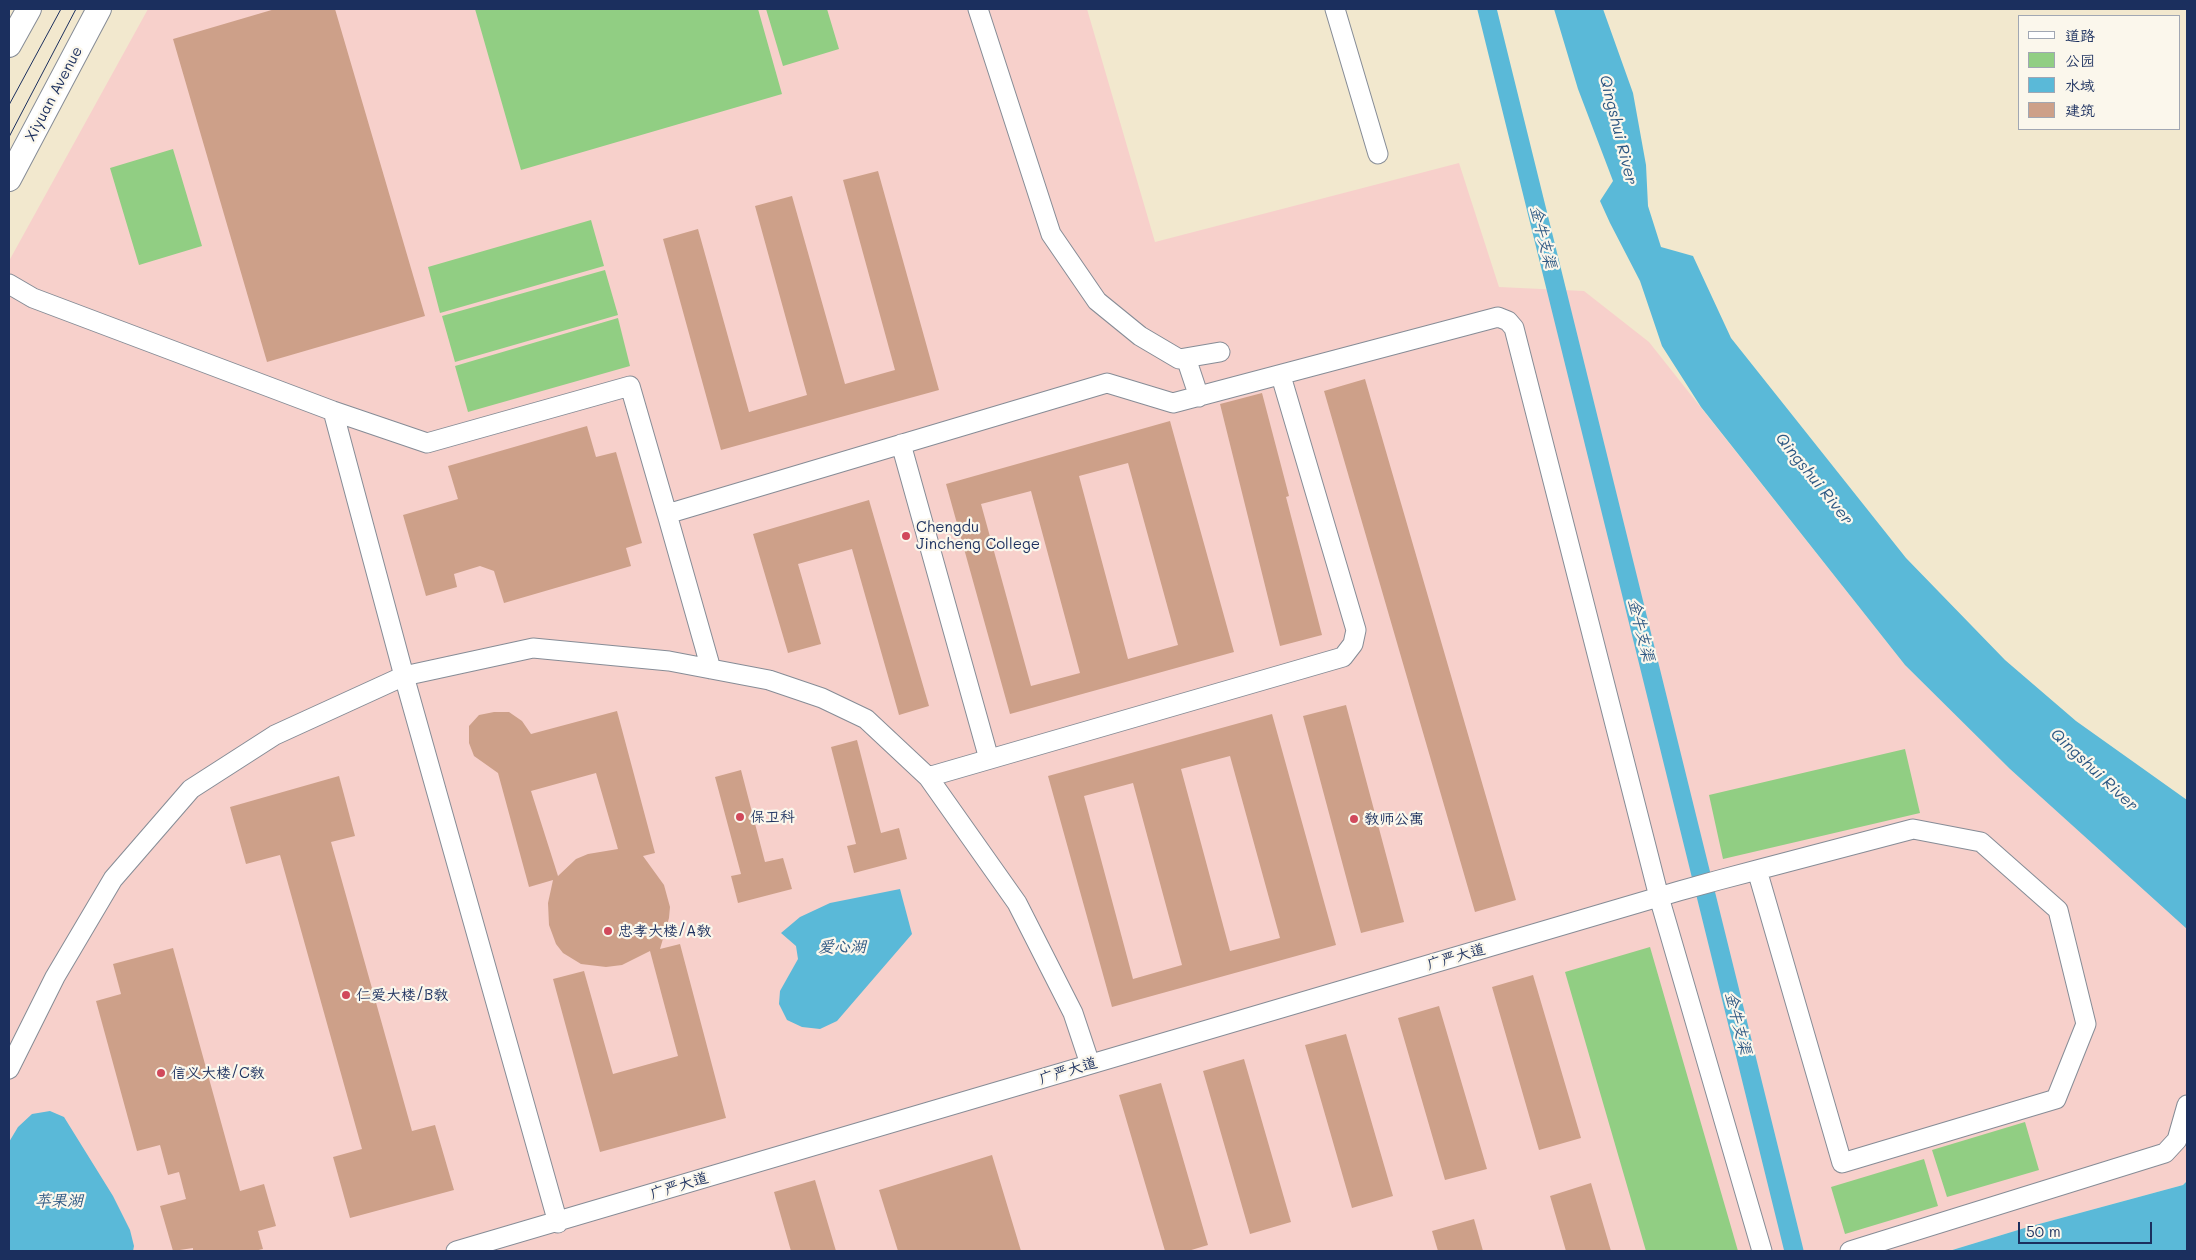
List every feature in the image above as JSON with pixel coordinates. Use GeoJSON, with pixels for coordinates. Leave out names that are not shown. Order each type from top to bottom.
{"type":"FeatureCollection","features":[{"type":"Feature","properties":{"kind":"main road"},"geometry":{"type":"LineString","coordinates":[[10,41],[29,9]]}},
{"type":"Feature","properties":{"kind":"main road","name":"Xiyuan Avenue"},"geometry":{"type":"LineString","coordinates":[[9,179],[99,9]]}},
{"type":"Feature","properties":{"kind":"street"},"geometry":{"type":"LineString","coordinates":[[978,9],[1051,234],[1096,301],[1140,336],[1179,359],[1220,352]]}},
{"type":"Feature","properties":{"kind":"street"},"geometry":{"type":"LineString","coordinates":[[1335,9],[1378,154]]}},
{"type":"Feature","properties":{"kind":"street"},"geometry":{"type":"LineString","coordinates":[[9,284],[33,298],[333,411],[426,443],[630,386],[712,669]]}},
{"type":"Feature","properties":{"kind":"street"},"geometry":{"type":"LineString","coordinates":[[667,514],[1107,383],[1173,404],[1498,317],[1508,320],[1514,328],[1659,897],[1762,1251]]}},
{"type":"Feature","properties":{"kind":"street"},"geometry":{"type":"LineString","coordinates":[[1186,358],[1199,397]]}},
{"type":"Feature","properties":{"kind":"street"},"geometry":{"type":"LineString","coordinates":[[928,777],[1343,657],[1353,644],[1356,630],[1281,376]]}},
{"type":"Feature","properties":{"kind":"street"},"geometry":{"type":"LineString","coordinates":[[333,411],[404,676],[558,1222]]}},
{"type":"Feature","properties":{"kind":"street"},"geometry":{"type":"LineString","coordinates":[[901,444],[989,759]]}},
{"type":"Feature","properties":{"kind":"street"},"geometry":{"type":"LineString","coordinates":[[9,1070],[55,977],[112,879],[191,789],[275,735],[404,676],[534,648],[669,661],[769,680],[822,698],[866,718],[928,777],[1017,903],[1073,1013],[1090,1064]]}},
{"type":"Feature","properties":{"kind":"street","name":"广严大道"},"geometry":{"type":"LineString","coordinates":[[456,1251],[1679,891],[1719,880],[1757,870],[1913,829],[1982,842],[2058,910],[2086,1024],[2056,1099],[1842,1163],[1757,870]]}},
{"type":"Feature","properties":{"kind":"street"},"geometry":{"type":"LineString","coordinates":[[1850,1251],[2165,1153],[2176,1140],[2187,1105]]}},
{"type":"Feature","properties":{"kind":"shaded area","name":"Chengdu Jincheng College"},"geometry":{"type":"Polygon","coordinates":[[[148,9],[1087,9],[1155,242],[1459,163],[1499,287],[1584,291],[1649,342],[1905,665],[2010,769],[2184,924],[2187,929],[2187,1181],[2183,1185],[2028,1227],[1949,1251],[9,1251],[9,261],[148,9]]]}},
{"type":"Feature","properties":{"kind":"green space"},"geometry":{"type":"Polygon","coordinates":[[[475,9],[758,9],[782,94],[521,170],[475,9]]]}},
{"type":"Feature","properties":{"kind":"green space"},"geometry":{"type":"Polygon","coordinates":[[[766,9],[827,9],[839,49],[783,66],[766,9]]]}},
{"type":"Feature","properties":{"kind":"green space"},"geometry":{"type":"Polygon","coordinates":[[[173,149],[202,246],[139,265],[110,168],[173,149]]]}},
{"type":"Feature","properties":{"kind":"green space"},"geometry":{"type":"Polygon","coordinates":[[[591,220],[604,266],[440,313],[428,267],[591,220]]]}},
{"type":"Feature","properties":{"kind":"green space"},"geometry":{"type":"Polygon","coordinates":[[[605,270],[618,315],[455,362],[442,316],[605,270]]]}},
{"type":"Feature","properties":{"kind":"green space"},"geometry":{"type":"Polygon","coordinates":[[[618,318],[630,366],[468,412],[455,366],[618,318]]]}},
{"type":"Feature","properties":{"kind":"green space"},"geometry":{"type":"Polygon","coordinates":[[[1905,749],[1920,813],[1723,859],[1709,795],[1905,749]]]}},
{"type":"Feature","properties":{"kind":"green space"},"geometry":{"type":"Polygon","coordinates":[[[1650,947],[1738,1251],[1646,1251],[1565,972],[1650,947]]]}},
{"type":"Feature","properties":{"kind":"green space"},"geometry":{"type":"Polygon","coordinates":[[[2025,1122],[2039,1170],[1947,1197],[1932,1150],[2025,1122]]]}},
{"type":"Feature","properties":{"kind":"green space"},"geometry":{"type":"Polygon","coordinates":[[[1924,1159],[1938,1206],[1845,1234],[1831,1187],[1924,1159]]]}},
{"type":"Feature","properties":{"kind":"water","name":"Qingshui River"},"geometry":{"type":"Polygon","coordinates":[[[1554,9],[1603,9],[1633,93],[1646,165],[1648,206],[1661,247],[1693,256],[1731,338],[1906,558],[2005,660],[2076,721],[2187,800],[2187,929],[2010,769],[1905,665],[1701,407],[1662,346],[1640,281],[1600,201],[1613,181],[1578,89],[1554,9]]]}},
{"type":"Feature","properties":{"kind":"water","name":"爱心湖"},"geometry":{"type":"Polygon","coordinates":[[[900,889],[912,934],[837,1021],[820,1029],[802,1027],[787,1020],[779,1004],[780,991],[798,959],[796,946],[781,933],[800,917],[830,903],[900,889]]]}},
{"type":"Feature","properties":{"kind":"water","name":"苹果湖"},"geometry":{"type":"Polygon","coordinates":[[[50,1111],[64,1117],[113,1196],[130,1230],[134,1246],[133,1251],[9,1251],[9,1142],[18,1127],[32,1114],[50,1111]]]}},
{"type":"Feature","properties":{"kind":"water"},"geometry":{"type":"Polygon","coordinates":[[[2187,1181],[2187,1251],[1949,1251],[2028,1227],[2183,1185],[2187,1181]]]}},
{"type":"Feature","properties":{"kind":"building"},"geometry":{"type":"Polygon","coordinates":[[[275,9],[335,9],[425,316],[267,362],[173,39],[275,9]]]}},
{"type":"Feature","properties":{"kind":"building"},"geometry":{"type":"Polygon","coordinates":[[[878,171],[939,390],[721,450],[663,239],[698,229],[749,412],[807,395],[755,206],[792,196],[845,384],[895,370],[843,180],[878,171]]]}},
{"type":"Feature","properties":{"kind":"building"},"geometry":{"type":"Polygon","coordinates":[[[1365,379],[1516,900],[1475,912],[1324,391],[1365,379]]]}},
{"type":"Feature","properties":{"kind":"building"},"geometry":{"type":"Polygon","coordinates":[[[1262,393],[1289,496],[1286,497],[1322,635],[1280,646],[1220,404],[1262,393]]]}},
{"type":"Feature","properties":{"kind":"building"},"geometry":{"type":"Polygon","coordinates":[[[1170,421],[1234,652],[1010,714],[946,484],[1170,421]],[[1128,463],[1079,476],[1128,659],[1178,645],[1128,463]],[[1031,491],[981,504],[1031,686],[1080,673],[1031,491]]]}},
{"type":"Feature","properties":{"kind":"building"},"geometry":{"type":"Polygon","coordinates":[[[587,426],[596,457],[616,452],[642,543],[626,548],[631,566],[504,603],[494,571],[480,566],[454,574],[457,587],[426,596],[403,515],[458,499],[448,466],[587,426]]]}},
{"type":"Feature","properties":{"kind":"building"},"geometry":{"type":"Polygon","coordinates":[[[869,500],[929,706],[899,715],[852,549],[798,564],[821,644],[788,653],[753,534],[869,500]]]}},
{"type":"Feature","properties":{"kind":"building","name":"教师公寓"},"geometry":{"type":"Polygon","coordinates":[[[1346,705],[1404,922],[1361,933],[1303,716],[1346,705]]]}},
{"type":"Feature","properties":{"kind":"building","name":"忠孝大楼/A教"},"geometry":{"type":"Polygon","coordinates":[[[617,711],[655,853],[643,856],[664,885],[670,907],[669,918],[660,949],[680,944],[726,1118],[600,1152],[553,979],[584,971],[613,1074],[678,1056],[650,951],[622,965],[606,967],[581,964],[563,953],[556,944],[549,925],[548,903],[553,880],[529,887],[498,773],[474,756],[469,743],[469,726],[479,715],[509,712],[522,721],[531,734],[617,711]],[[596,773],[531,791],[558,876],[576,859],[588,854],[618,849],[596,773]]]}},
{"type":"Feature","properties":{"kind":"building"},"geometry":{"type":"Polygon","coordinates":[[[1272,714],[1336,945],[1112,1007],[1048,776],[1272,714]],[[1230,756],[1181,769],[1230,951],[1280,938],[1230,756]],[[1133,783],[1084,796],[1133,979],[1182,965],[1133,783]]]}},
{"type":"Feature","properties":{"kind":"building"},"geometry":{"type":"Polygon","coordinates":[[[857,740],[881,833],[899,828],[907,859],[854,873],[847,846],[856,844],[831,747],[857,740]]]}},
{"type":"Feature","properties":{"kind":"building","name":"保卫科"},"geometry":{"type":"Polygon","coordinates":[[[741,770],[765,862],[783,858],[792,889],[738,903],[731,876],[741,874],[715,777],[741,770]]]}},
{"type":"Feature","properties":{"kind":"building","name":"仁爱大楼/B教"},"geometry":{"type":"Polygon","coordinates":[[[339,776],[355,836],[331,842],[412,1131],[435,1125],[454,1190],[350,1218],[333,1157],[362,1149],[280,855],[246,864],[230,807],[339,776]]]}},
{"type":"Feature","properties":{"kind":"building","name":"信义大楼/C教"},"geometry":{"type":"Polygon","coordinates":[[[173,948],[240,1191],[264,1184],[276,1226],[258,1231],[263,1249],[254,1251],[193,1251],[193,1248],[173,1251],[160,1206],[186,1199],[179,1172],[168,1175],[160,1145],[137,1151],[96,1001],[121,994],[113,964],[173,948]]]}},
{"type":"Feature","properties":{"kind":"building"},"geometry":{"type":"Polygon","coordinates":[[[1533,975],[1581,1138],[1539,1150],[1492,987],[1533,975]]]}},
{"type":"Feature","properties":{"kind":"building"},"geometry":{"type":"Polygon","coordinates":[[[1439,1006],[1487,1169],[1445,1180],[1398,1018],[1439,1006]]]}},
{"type":"Feature","properties":{"kind":"building"},"geometry":{"type":"Polygon","coordinates":[[[1346,1034],[1393,1196],[1352,1208],[1305,1045],[1346,1034]]]}},
{"type":"Feature","properties":{"kind":"building"},"geometry":{"type":"Polygon","coordinates":[[[1244,1059],[1291,1222],[1250,1234],[1203,1071],[1244,1059]]]}},
{"type":"Feature","properties":{"kind":"building"},"geometry":{"type":"Polygon","coordinates":[[[1161,1083],[1208,1245],[1188,1251],[1165,1251],[1119,1095],[1161,1083]]]}},
{"type":"Feature","properties":{"kind":"building"},"geometry":{"type":"Polygon","coordinates":[[[992,1155],[1021,1251],[898,1251],[879,1190],[992,1155]]]}},
{"type":"Feature","properties":{"kind":"building"},"geometry":{"type":"Polygon","coordinates":[[[815,1180],[836,1251],[791,1251],[774,1192],[815,1180]]]}},
{"type":"Feature","properties":{"kind":"building"},"geometry":{"type":"Polygon","coordinates":[[[1591,1183],[1611,1251],[1566,1251],[1550,1196],[1591,1183]]]}},
{"type":"Feature","properties":{"kind":"building"},"geometry":{"type":"Polygon","coordinates":[[[1474,1219],[1483,1251],[1438,1251],[1432,1231],[1474,1219]]]}},
{"type":"Feature","properties":{"kind":"waterway","name":"金牛支渠"},"geometry":{"type":"LineString","coordinates":[[1487,9],[1794,1251]]}},
{"type":"Feature","properties":{"kind":"tram line"},"geometry":{"type":"LineString","coordinates":[[9,105],[61,9]]}},
{"type":"Feature","properties":{"kind":"tram line"},"geometry":{"type":"LineString","coordinates":[[9,137],[76,9]]}},
{"type":"Feature","properties":{"kind":"place","name":"Chengdu Jincheng College"},"geometry":{"type":"Point","coordinates":[906,536]}},
{"type":"Feature","properties":{"kind":"place","name":"保卫科"},"geometry":{"type":"Point","coordinates":[740,817]}},
{"type":"Feature","properties":{"kind":"place","name":"教师公寓"},"geometry":{"type":"Point","coordinates":[1354,819]}},
{"type":"Feature","properties":{"kind":"place","name":"忠孝大楼/A教"},"geometry":{"type":"Point","coordinates":[608,931]}},
{"type":"Feature","properties":{"kind":"place","name":"仁爱大楼/B教"},"geometry":{"type":"Point","coordinates":[346,995]}},
{"type":"Feature","properties":{"kind":"place","name":"信义大楼/C教"},"geometry":{"type":"Point","coordinates":[161,1073]}}]}
